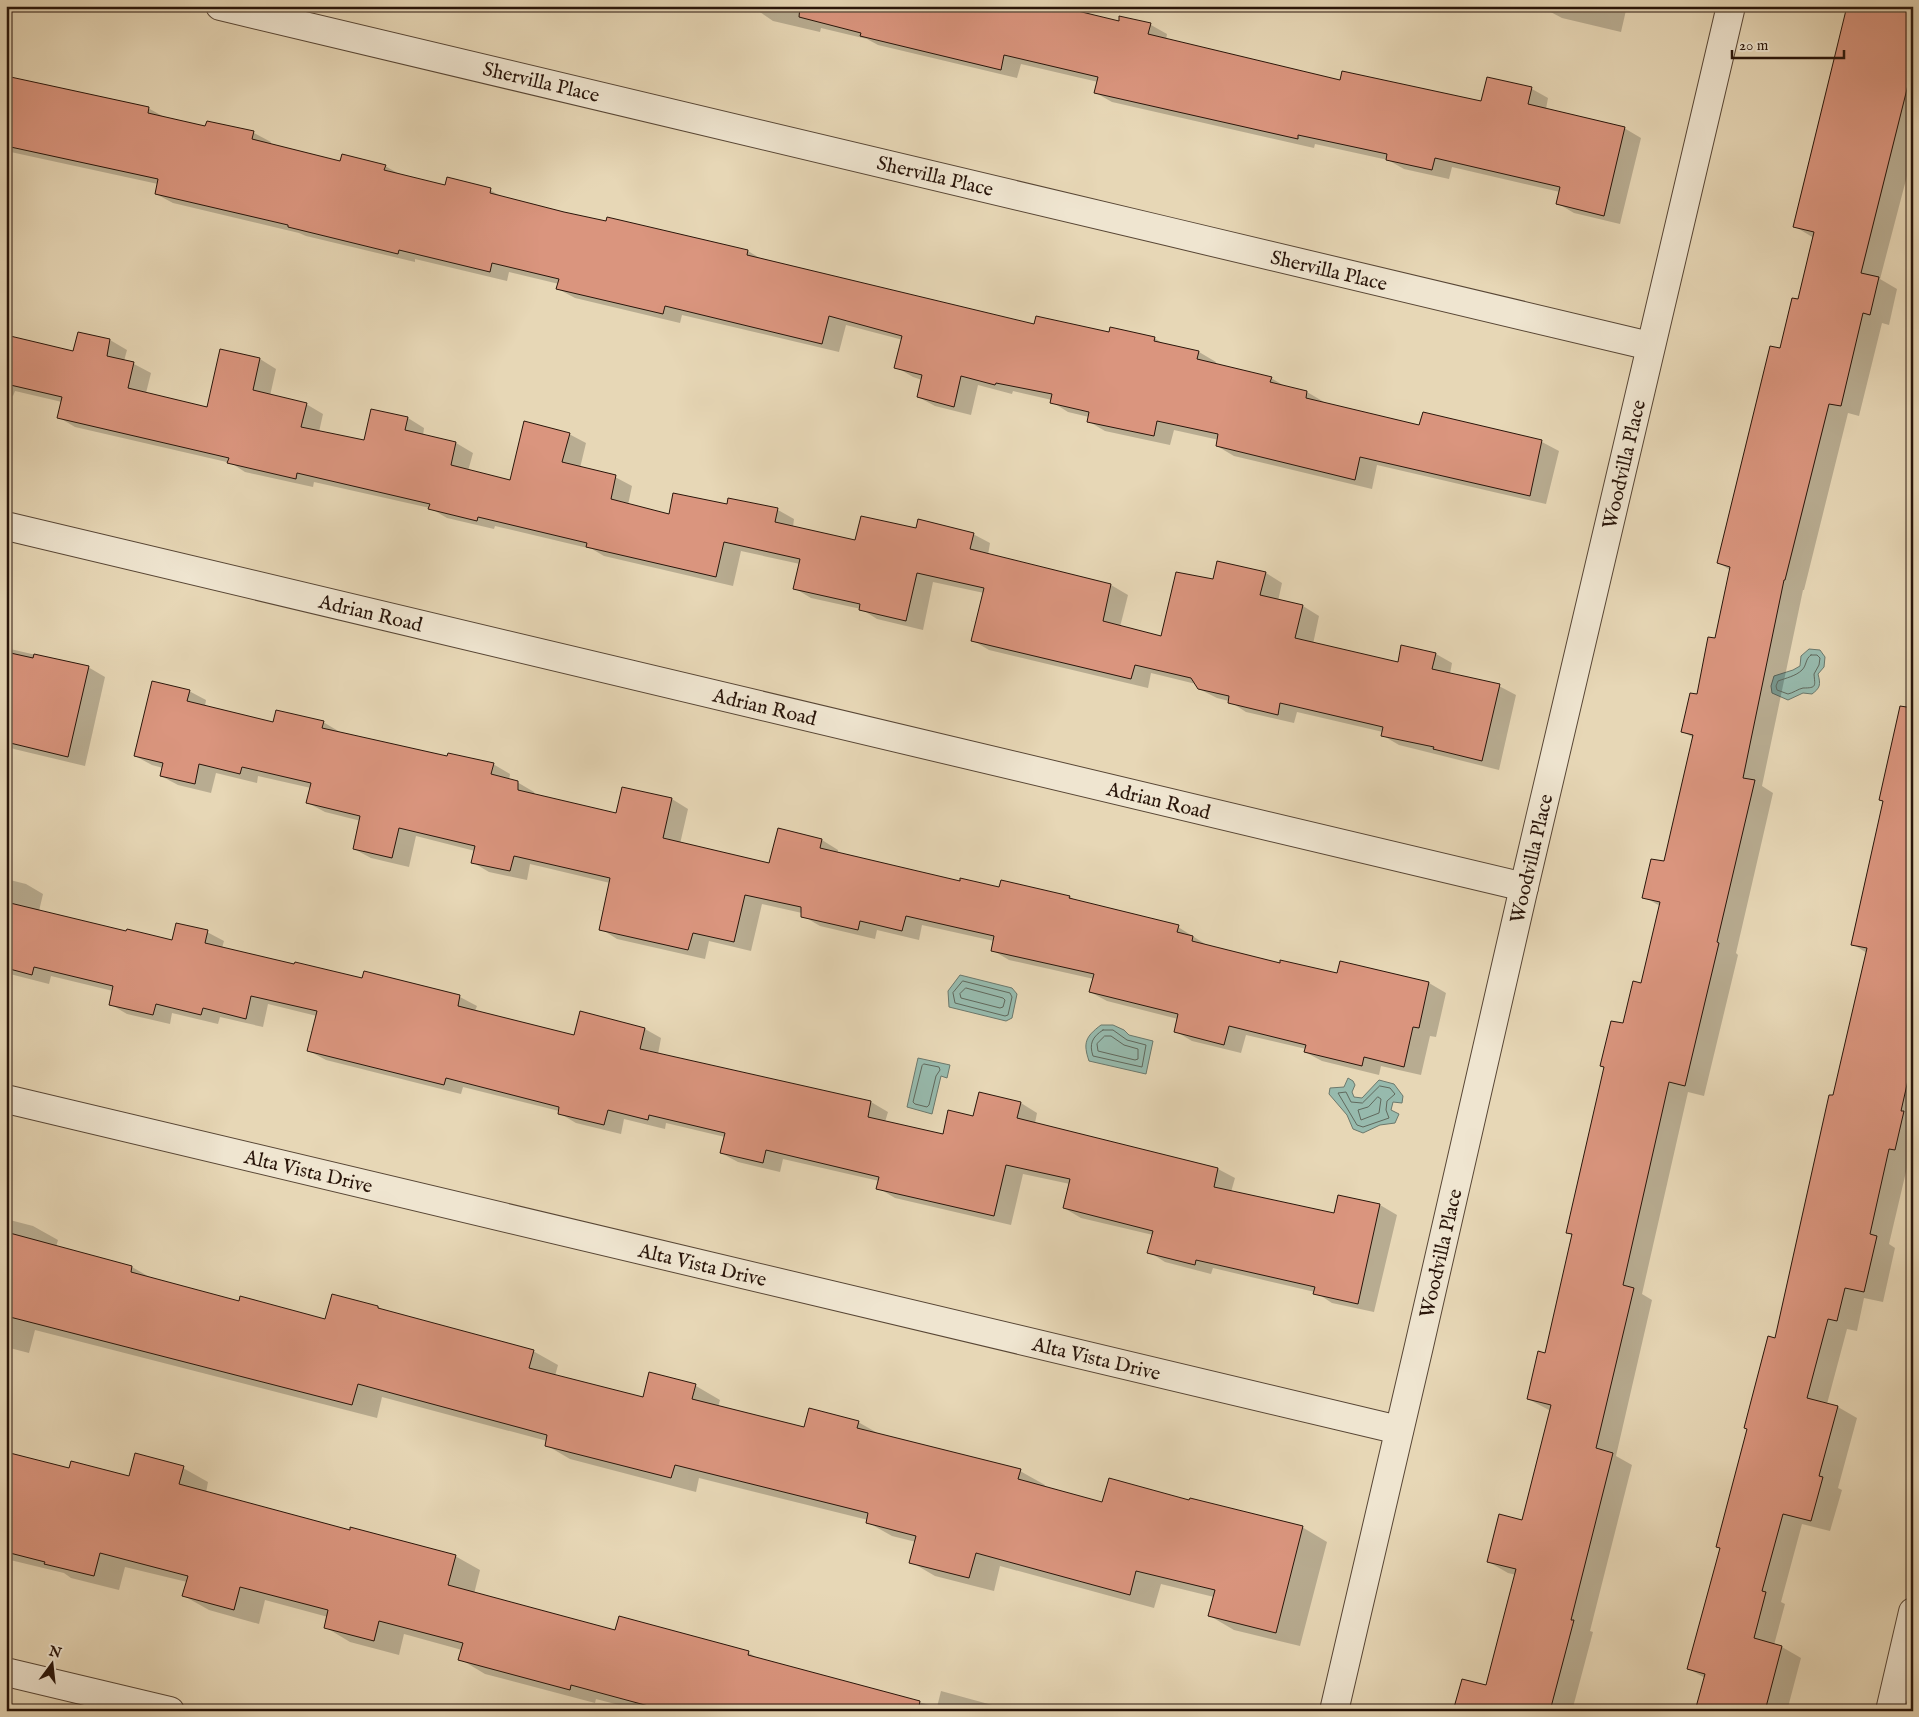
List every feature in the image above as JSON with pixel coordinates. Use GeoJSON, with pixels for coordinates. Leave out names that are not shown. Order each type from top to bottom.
{"type":"FeatureCollection","features":[{"type":"Feature","properties":{"kind":"street","name":"Shervilla Place"},"geometry":{"type":"LineString","coordinates":[[220,6],[496,70],[1650,346]]}},
{"type":"Feature","properties":{"kind":"street","name":"Woodvilla Place"},"geometry":{"type":"LineString","coordinates":[[1334,1711],[1524,887],[1731,6]]}},
{"type":"Feature","properties":{"kind":"street","name":"Adrian Road"},"geometry":{"type":"LineString","coordinates":[[6,526],[1524,887]]}},
{"type":"Feature","properties":{"kind":"street","name":"Alta Vista Drive"},"geometry":{"type":"LineString","coordinates":[[6,1099],[1399,1430]]}},
{"type":"Feature","properties":{"kind":"street"},"geometry":{"type":"LineString","coordinates":[[1890,1711],[1913,1612]]}},
{"type":"Feature","properties":{"kind":"street"},"geometry":{"type":"LineString","coordinates":[[6,1672],[170,1711]]}},
{"type":"Feature","properties":{"kind":"water"},"geometry":{"type":"Polygon","coordinates":[[[1809,649],[1820,650],[1825,657],[1824,667],[1818,674],[1820,684],[1817,690],[1812,694],[1803,693],[1788,700],[1772,693],[1771,686],[1774,676],[1800,666],[1801,656],[1809,649]]]}},
{"type":"Feature","properties":{"kind":"water"},"geometry":{"type":"Polygon","coordinates":[[[960,975],[1012,988],[1017,994],[1012,1018],[1006,1021],[949,1007],[948,991],[960,975]]]}},
{"type":"Feature","properties":{"kind":"water"},"geometry":{"type":"Polygon","coordinates":[[[1101,1025],[1113,1025],[1124,1030],[1129,1035],[1153,1041],[1146,1074],[1089,1061],[1086,1049],[1087,1041],[1092,1033],[1101,1025]]]}},
{"type":"Feature","properties":{"kind":"water"},"geometry":{"type":"Polygon","coordinates":[[[918,1058],[950,1065],[947,1078],[941,1076],[932,1114],[907,1107],[918,1058]]]}},
{"type":"Feature","properties":{"kind":"water"},"geometry":{"type":"Polygon","coordinates":[[[1348,1078],[1355,1085],[1352,1092],[1354,1097],[1362,1098],[1379,1080],[1394,1084],[1403,1096],[1402,1103],[1393,1102],[1391,1110],[1399,1114],[1395,1123],[1380,1125],[1363,1133],[1353,1129],[1347,1115],[1329,1094],[1330,1088],[1344,1087],[1348,1078]]]}},
{"type":"Feature","properties":{"kind":"building"},"geometry":{"type":"Polygon","coordinates":[[[800,6],[1057,6],[1119,21],[1119,16],[1151,23],[1148,34],[1340,80],[1342,71],[1481,101],[1487,77],[1532,87],[1528,104],[1625,127],[1604,216],[1556,204],[1560,187],[1435,158],[1432,170],[1386,160],[1387,154],[1298,135],[1298,139],[1094,93],[1098,77],[1004,55],[1001,70],[860,36],[861,33],[799,17],[800,6]]]}},
{"type":"Feature","properties":{"kind":"building"},"geometry":{"type":"Polygon","coordinates":[[[1847,6],[1913,6],[1913,65],[1861,273],[1879,277],[1870,315],[1863,313],[1841,406],[1829,404],[1784,580],[1743,778],[1755,780],[1717,942],[1719,943],[1685,1086],[1669,1082],[1623,1285],[1634,1288],[1596,1448],[1613,1453],[1571,1620],[1574,1620],[1550,1711],[1453,1711],[1462,1679],[1486,1685],[1516,1569],[1487,1562],[1499,1514],[1522,1520],[1551,1405],[1527,1399],[1538,1351],[1545,1353],[1572,1234],[1566,1233],[1604,1067],[1600,1066],[1611,1021],[1623,1023],[1633,981],[1641,983],[1660,902],[1642,898],[1651,859],[1664,861],[1693,735],[1681,732],[1690,693],[1697,694],[1708,637],[1715,638],[1730,567],[1717,563],[1770,346],[1780,348],[1792,298],[1798,299],[1814,232],[1793,227],[1847,6]]]}},
{"type":"Feature","properties":{"kind":"building"},"geometry":{"type":"Polygon","coordinates":[[[6,76],[149,107],[148,113],[205,126],[207,121],[254,131],[252,139],[340,161],[342,154],[386,165],[384,170],[445,185],[447,177],[491,188],[490,193],[564,212],[606,221],[607,217],[748,250],[747,255],[1034,324],[1036,316],[1109,332],[1110,327],[1155,337],[1154,341],[1199,351],[1197,359],[1272,377],[1270,382],[1307,391],[1306,398],[1419,425],[1423,412],[1542,440],[1530,496],[1360,457],[1355,480],[1216,446],[1218,434],[1157,421],[1154,436],[1087,422],[1089,412],[1050,403],[1052,394],[996,383],[995,385],[961,376],[954,407],[917,397],[922,375],[894,368],[902,336],[829,316],[822,344],[665,306],[663,314],[556,289],[559,279],[492,263],[490,272],[399,250],[398,254],[288,227],[288,225],[155,194],[158,179],[6,146],[6,76]]]}},
{"type":"Feature","properties":{"kind":"building"},"geometry":{"type":"Polygon","coordinates":[[[78,332],[110,339],[107,356],[134,362],[128,388],[207,407],[220,349],[260,358],[253,390],[307,403],[301,427],[364,440],[371,409],[408,417],[405,430],[456,442],[451,465],[510,480],[524,421],[570,433],[562,462],[616,475],[611,499],[669,514],[673,493],[727,504],[728,498],[778,508],[775,522],[855,540],[861,516],[916,528],[918,519],[974,533],[970,549],[1111,584],[1103,621],[1161,636],[1176,572],[1213,579],[1217,561],[1266,572],[1260,595],[1303,605],[1295,638],[1398,662],[1401,645],[1436,653],[1432,669],[1500,684],[1482,761],[1433,749],[1434,747],[1381,736],[1383,727],[1280,703],[1278,715],[1228,703],[1229,696],[1198,689],[1191,678],[1135,665],[1131,679],[971,641],[984,588],[917,573],[906,621],[859,610],[860,604],[793,589],[800,559],[724,542],[716,577],[586,547],[587,543],[478,517],[477,521],[428,509],[430,504],[297,473],[296,479],[227,463],[229,458],[57,418],[62,397],[6,384],[6,335],[73,351],[78,332]]]}},
{"type":"Feature","properties":{"kind":"building"},"geometry":{"type":"Polygon","coordinates":[[[6,652],[33,658],[34,654],[89,666],[68,757],[6,742],[6,652]]]}},
{"type":"Feature","properties":{"kind":"building"},"geometry":{"type":"Polygon","coordinates":[[[152,681],[190,690],[187,701],[273,722],[276,710],[324,721],[322,728],[447,756],[448,753],[494,763],[491,774],[518,781],[518,790],[616,813],[622,787],[672,798],[663,838],[769,863],[778,828],[822,839],[820,848],[960,881],[960,878],[999,887],[1001,880],[1179,925],[1177,932],[1193,936],[1192,941],[1280,963],[1280,960],[1337,973],[1340,961],[1429,982],[1419,1028],[1413,1027],[1404,1067],[1364,1057],[1362,1066],[1304,1052],[1306,1045],[1229,1026],[1224,1045],[1174,1032],[1178,1014],[1089,992],[1094,974],[991,951],[994,936],[906,916],[902,931],[860,921],[858,930],[801,917],[801,907],[745,895],[734,942],[693,933],[688,950],[599,930],[610,878],[514,856],[510,871],[471,863],[475,846],[399,828],[392,858],[353,849],[360,816],[306,803],[311,783],[242,767],[240,774],[199,764],[195,784],[160,776],[163,763],[134,756],[152,681]]]}},
{"type":"Feature","properties":{"kind":"building"},"geometry":{"type":"Polygon","coordinates":[[[1900,706],[1913,708],[1913,1058],[1901,1111],[1904,1111],[1895,1150],[1889,1149],[1870,1234],[1877,1236],[1864,1292],[1845,1288],[1837,1321],[1828,1319],[1807,1398],[1838,1406],[1819,1476],[1823,1477],[1811,1521],[1783,1514],[1762,1591],[1766,1592],[1754,1638],[1782,1646],[1765,1711],[1695,1711],[1705,1674],[1687,1669],[1720,1548],[1716,1547],[1747,1429],[1744,1428],[1768,1336],[1775,1338],[1829,1095],[1833,1095],[1867,948],[1851,945],[1883,801],[1879,800],[1900,706]]]}},
{"type":"Feature","properties":{"kind":"building"},"geometry":{"type":"Polygon","coordinates":[[[6,902],[172,940],[176,923],[208,930],[205,943],[362,978],[364,971],[460,995],[458,1006],[574,1035],[580,1011],[645,1028],[640,1049],[871,1101],[868,1117],[943,1134],[948,1110],[973,1116],[979,1092],[1021,1102],[1017,1118],[1218,1168],[1214,1187],[1334,1213],[1338,1195],[1380,1204],[1358,1304],[1313,1294],[1315,1287],[1196,1260],[1195,1265],[1147,1253],[1153,1231],[1063,1208],[1070,1179],[1006,1165],[994,1216],[876,1189],[879,1177],[766,1150],[763,1163],[720,1153],[725,1133],[649,1115],[648,1120],[608,1110],[604,1125],[558,1114],[559,1107],[446,1078],[444,1085],[307,1051],[317,1011],[251,996],[246,1019],[203,1008],[201,1015],[156,1004],[153,1015],[109,1005],[113,986],[34,967],[32,975],[6,968],[6,902]]]}},
{"type":"Feature","properties":{"kind":"building"},"geometry":{"type":"Polygon","coordinates":[[[6,1232],[132,1266],[131,1272],[239,1301],[240,1296],[325,1319],[332,1294],[534,1350],[529,1368],[643,1397],[649,1372],[696,1384],[692,1399],[804,1427],[809,1408],[859,1421],[857,1428],[1021,1469],[1018,1479],[1102,1502],[1109,1478],[1189,1500],[1190,1498],[1303,1526],[1276,1633],[1208,1616],[1215,1590],[1136,1571],[1130,1595],[976,1553],[969,1578],[909,1563],[916,1536],[866,1523],[868,1513],[675,1465],[671,1478],[545,1446],[547,1435],[358,1384],[352,1405],[6,1316],[6,1232]]]}},
{"type":"Feature","properties":{"kind":"building"},"geometry":{"type":"Polygon","coordinates":[[[6,1452],[69,1468],[71,1461],[129,1476],[135,1453],[184,1466],[179,1484],[350,1530],[350,1527],[456,1555],[448,1585],[615,1630],[619,1616],[749,1651],[748,1655],[920,1701],[918,1711],[667,1711],[571,1685],[570,1690],[458,1660],[463,1643],[379,1621],[374,1641],[324,1628],[328,1610],[240,1587],[234,1610],[182,1596],[188,1576],[100,1553],[94,1576],[44,1564],[45,1562],[6,1552],[6,1452]]]}}]}
